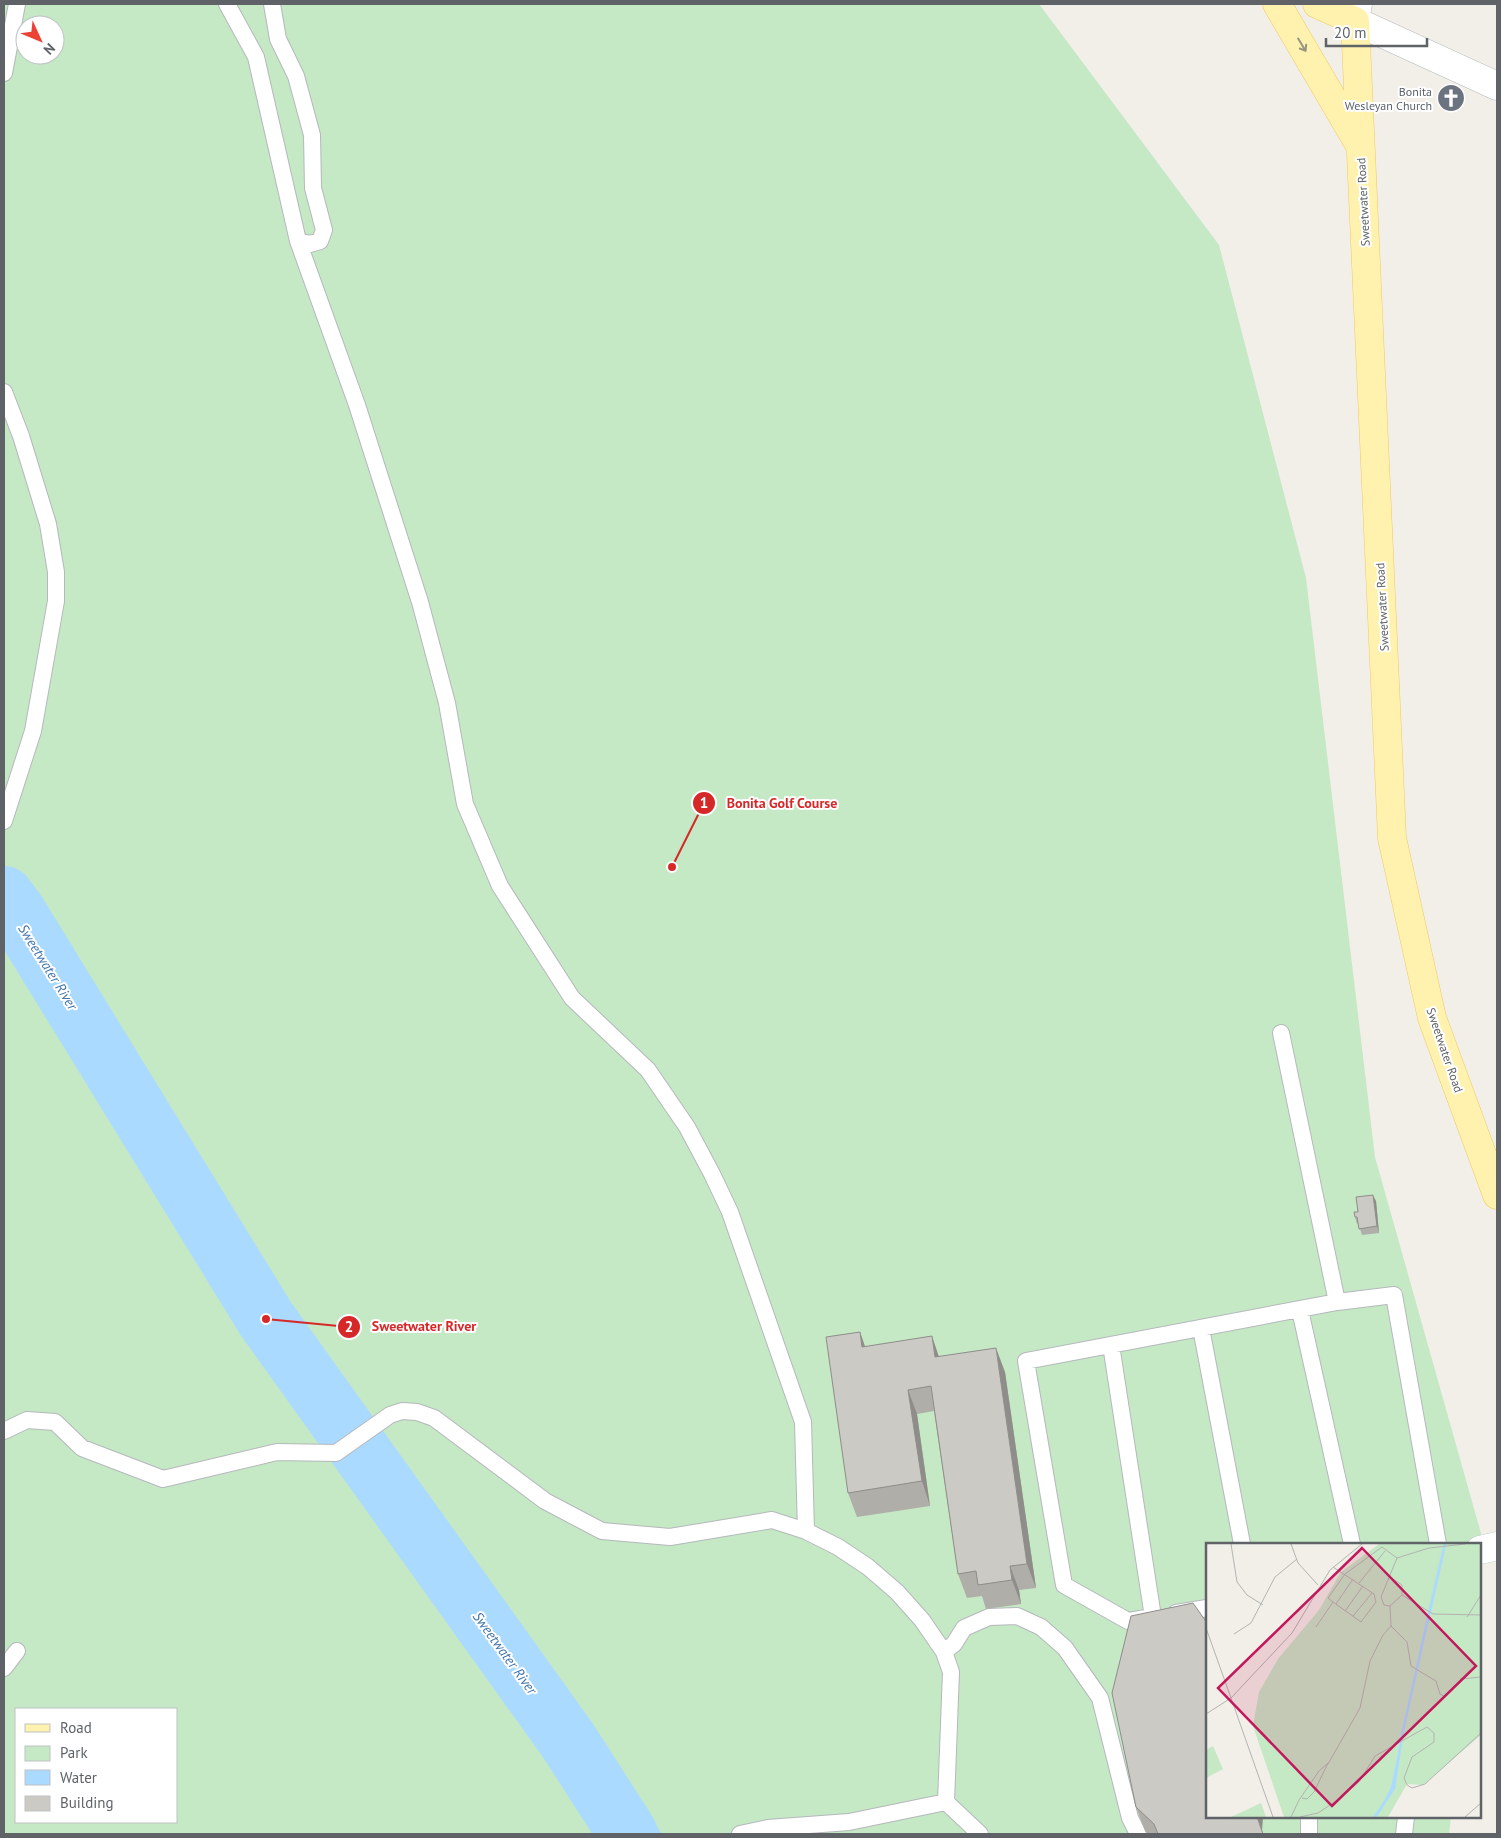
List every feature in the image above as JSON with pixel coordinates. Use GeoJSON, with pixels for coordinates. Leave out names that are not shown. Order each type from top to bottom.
{"type":"FeatureCollection","features":[{"type":"Feature","properties":{"kind":"main road"},"geometry":{"type":"LineString","coordinates":[[1277,4],[1361,147]]}},
{"type":"Feature","properties":{"kind":"main road"},"geometry":{"type":"LineString","coordinates":[[1317,4],[1357,12]]}},
{"type":"Feature","properties":{"kind":"main road","name":"Sweetwater Road"},"geometry":{"type":"LineString","coordinates":[[1357,12],[1361,147],[1392,838],[1432,1018],[1497,1195]]}},
{"type":"Feature","properties":{"kind":"street"},"geometry":{"type":"LineString","coordinates":[[1357,12],[1497,86]]}},
{"type":"Feature","properties":{"kind":"street"},"geometry":{"type":"LineString","coordinates":[[1481,1550],[1497,1546]]}},
{"type":"Feature","properties":{"kind":"lane"},"geometry":{"type":"LineString","coordinates":[[4,74],[17,4]]}},
{"type":"Feature","properties":{"kind":"lane"},"geometry":{"type":"LineString","coordinates":[[227,4],[256,57],[298,241],[357,405],[420,602],[447,703],[465,804],[500,886],[572,998],[648,1070],[687,1126],[730,1212],[803,1422],[806,1531]]}},
{"type":"Feature","properties":{"kind":"lane"},"geometry":{"type":"LineString","coordinates":[[272,4],[278,39],[296,76],[312,135],[313,188],[324,230],[320,241],[310,244],[298,241]]}},
{"type":"Feature","properties":{"kind":"lane"},"geometry":{"type":"LineString","coordinates":[[4,392],[21,436],[48,524],[56,572],[56,600],[33,731],[4,820]]}},
{"type":"Feature","properties":{"kind":"lane"},"geometry":{"type":"LineString","coordinates":[[1281,1034],[1337,1302]]}},
{"type":"Feature","properties":{"kind":"lane"},"geometry":{"type":"LineString","coordinates":[[1206,1608],[1128,1620],[1064,1584],[1026,1362],[1337,1302],[1394,1295],[1438,1543]]}},
{"type":"Feature","properties":{"kind":"lane"},"geometry":{"type":"LineString","coordinates":[[1300,1310],[1352,1543]]}},
{"type":"Feature","properties":{"kind":"lane"},"geometry":{"type":"LineString","coordinates":[[1201,1328],[1242,1543]]}},
{"type":"Feature","properties":{"kind":"lane"},"geometry":{"type":"LineString","coordinates":[[1111,1345],[1153,1617]]}},
{"type":"Feature","properties":{"kind":"lane"},"geometry":{"type":"LineString","coordinates":[[4,1431],[27,1420],[56,1422],[82,1448],[163,1479],[277,1452],[336,1453],[390,1415],[402,1411],[417,1412],[434,1418],[545,1501],[602,1531],[670,1538],[772,1520],[806,1531],[838,1547],[897,1592],[922,1620],[944,1652],[951,1672],[946,1802],[980,1834]]}},
{"type":"Feature","properties":{"kind":"lane"},"geometry":{"type":"LineString","coordinates":[[944,1652],[954,1644],[964,1628],[989,1617],[1017,1616],[1041,1627],[1065,1648],[1100,1698],[1130,1818],[1138,1834]]}},
{"type":"Feature","properties":{"kind":"lane"},"geometry":{"type":"LineString","coordinates":[[4,1668],[17,1651]]}},
{"type":"Feature","properties":{"kind":"lane"},"geometry":{"type":"LineString","coordinates":[[740,1834],[768,1828],[849,1822],[946,1802]]}},
{"type":"Feature","properties":{"kind":"lane"},"geometry":{"type":"LineString","coordinates":[[1309,1818],[1309,1834]]}},
{"type":"Feature","properties":{"kind":"lane"},"geometry":{"type":"LineString","coordinates":[[1404,1834],[1406,1818]]}},
{"type":"Feature","properties":{"kind":"green space"},"geometry":{"type":"Polygon","coordinates":[[[4,4],[1039,4],[1219,245],[1306,578],[1375,1157],[1484,1544],[1481,1571],[1481,1543],[1206,1543],[1206,1818],[1451,1818],[1449,1834],[4,1834],[4,4]]]}},
{"type":"Feature","properties":{"kind":"water"},"geometry":{"type":"Polygon","coordinates":[[[4,868],[139,1068],[349,1396],[662,1834],[646,1834],[611,1782],[340,1405],[131,1078],[4,891],[4,868]]]}},
{"type":"Feature","properties":{"kind":"building"},"geometry":{"type":"Polygon","coordinates":[[[1373,1195],[1377,1226],[1359,1229],[1354,1212],[1358,1212],[1356,1197],[1373,1195]]]}},
{"type":"Feature","properties":{"kind":"building"},"geometry":{"type":"Polygon","coordinates":[[[860,1332],[862,1347],[932,1336],[935,1357],[996,1348],[1027,1564],[1010,1566],[1012,1580],[978,1585],[976,1571],[958,1574],[931,1386],[908,1390],[922,1481],[848,1493],[826,1337],[860,1332]]]}},
{"type":"Feature","properties":{"kind":"building"},"geometry":{"type":"Polygon","coordinates":[[[1193,1603],[1206,1622],[1206,1818],[1257,1818],[1263,1834],[1158,1834],[1154,1824],[1136,1807],[1112,1693],[1131,1616],[1193,1603]]]}},
{"type":"Feature","properties":{"kind":"waterway","name":"Sweetwater River"},"geometry":{"type":"LineString","coordinates":[[4,896],[16,912],[266,1319],[569,1742],[628,1834]]}},
{"type":"Feature","properties":{"kind":"place","name":"Bonita Wesleyan Church"},"geometry":{"type":"Point","coordinates":[1451,98]}},
{"type":"Feature","properties":{"kind":"place","name":"Bonita Golf Course"},"geometry":{"type":"Point","coordinates":[672,867]}},
{"type":"Feature","properties":{"kind":"place","name":"Sweetwater River"},"geometry":{"type":"Point","coordinates":[266,1319]}}]}
